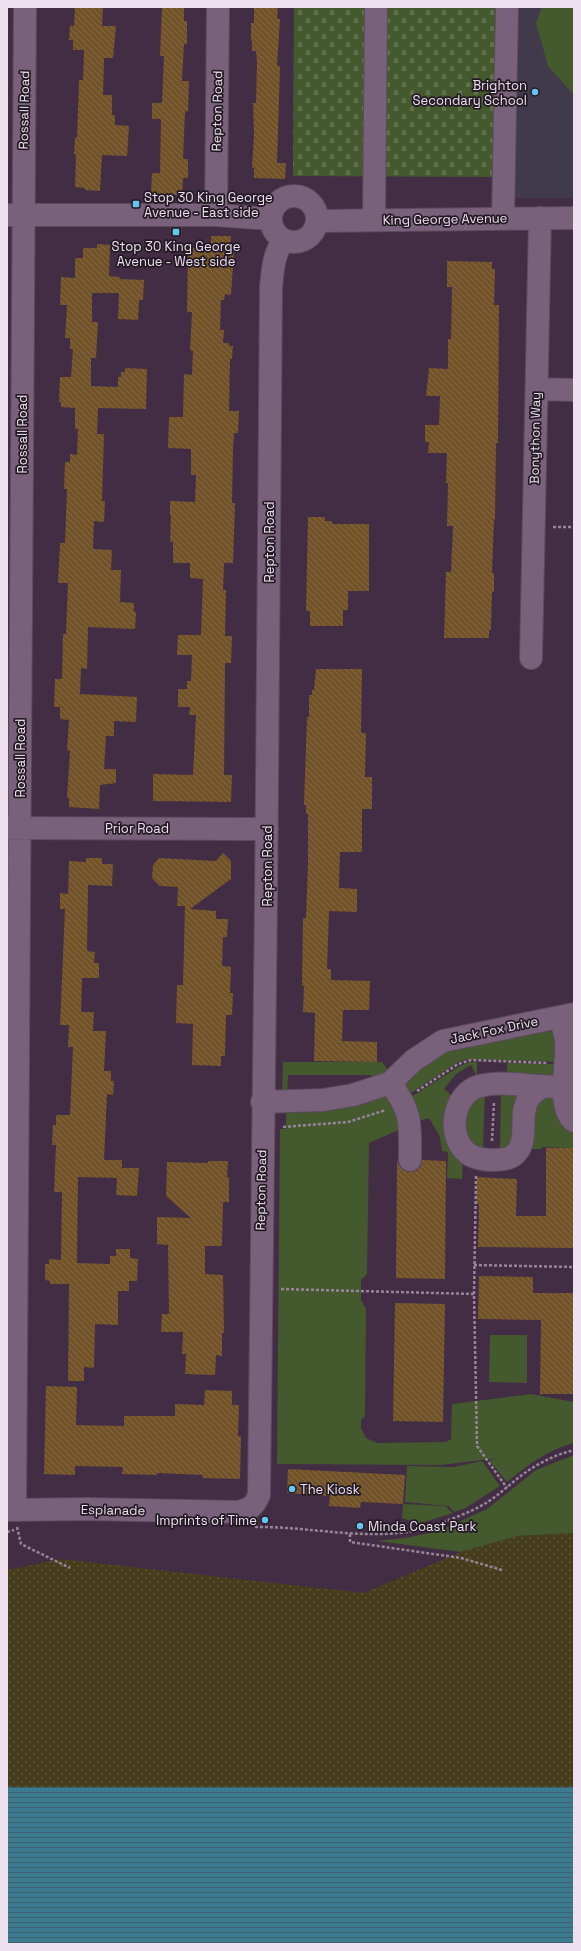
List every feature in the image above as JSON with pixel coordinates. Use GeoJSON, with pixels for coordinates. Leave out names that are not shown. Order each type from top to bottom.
{"type":"FeatureCollection","features":[{"type":"Feature","properties":{"kind":"street","name":"Rossall Road"},"geometry":{"type":"LineString","coordinates":[[13,1516],[15,215],[25,7]]}},
{"type":"Feature","properties":{"kind":"street","name":"Repton Road"},"geometry":{"type":"LineString","coordinates":[[216,215],[218,7]]}},
{"type":"Feature","properties":{"kind":"street"},"geometry":{"type":"LineString","coordinates":[[374,220],[376,7]]}},
{"type":"Feature","properties":{"kind":"street"},"geometry":{"type":"LineString","coordinates":[[503,218],[507,7]]}},
{"type":"Feature","properties":{"kind":"street"},"geometry":{"type":"LineString","coordinates":[[289,195],[298,195],[311,202],[315,209],[317,221],[313,232],[307,238],[300,242],[292,242],[284,240],[276,234],[272,227],[270,218],[276,203],[282,198],[289,195]]}},
{"type":"Feature","properties":{"kind":"street"},"geometry":{"type":"LineString","coordinates":[[15,215],[216,215],[270,218]]}},
{"type":"Feature","properties":{"kind":"street","name":"Bonython Way"},"geometry":{"type":"LineString","coordinates":[[531,658],[540,218]]}},
{"type":"Feature","properties":{"kind":"street","name":"King George Avenue"},"geometry":{"type":"LineString","coordinates":[[317,221],[574,218]]}},
{"type":"Feature","properties":{"kind":"street","name":"Repton Road"},"geometry":{"type":"LineString","coordinates":[[259,1495],[262,1102],[267,829],[271,287],[278,247],[284,240]]}},
{"type":"Feature","properties":{"kind":"street"},"geometry":{"type":"LineString","coordinates":[[536,389],[574,390]]}},
{"type":"Feature","properties":{"kind":"street","name":"Prior Road"},"geometry":{"type":"LineString","coordinates":[[13,828],[267,829]]}},
{"type":"Feature","properties":{"kind":"street"},"geometry":{"type":"LineString","coordinates":[[567,1015],[566,1042],[569,1087],[564,1106],[568,1117],[574,1121]]}},
{"type":"Feature","properties":{"kind":"street","name":"Jack Fox Drive"},"geometry":{"type":"LineString","coordinates":[[262,1102],[322,1100],[354,1095],[390,1083],[414,1060],[443,1041],[567,1015]]}},
{"type":"Feature","properties":{"kind":"street"},"geometry":{"type":"LineString","coordinates":[[390,1083],[403,1100],[410,1122],[410,1160]]}},
{"type":"Feature","properties":{"kind":"street"},"geometry":{"type":"LineString","coordinates":[[543,1086],[529,1097],[525,1106],[520,1146],[513,1155],[500,1160],[485,1160],[470,1154],[460,1144],[455,1128],[455,1113],[464,1094],[479,1086],[495,1084],[569,1087]]}},
{"type":"Feature","properties":{"kind":"street","name":"Esplanade"},"geometry":{"type":"LineString","coordinates":[[13,1516],[238,1512],[250,1510],[254,1506],[259,1495]]}},
{"type":"Feature","properties":{"kind":"path"},"geometry":{"type":"LineString","coordinates":[[496,1061],[491,1172],[476,1171],[474,1294],[477,1446],[506,1488]]}},
{"type":"Feature","properties":{"kind":"path"},"geometry":{"type":"LineString","coordinates":[[474,1265],[574,1268]]}},
{"type":"Feature","properties":{"kind":"path"},"geometry":{"type":"LineString","coordinates":[[260,1288],[474,1294]]}},
{"type":"Feature","properties":{"kind":"path"},"geometry":{"type":"LineString","coordinates":[[502,1570],[461,1558],[350,1542],[350,1534],[410,1531],[440,1524],[486,1503],[542,1462],[554,1456],[574,1450]]}},
{"type":"Feature","properties":{"kind":"path"},"geometry":{"type":"LineString","coordinates":[[13,1516],[21,1544],[70,1568]]}},
{"type":"Feature","properties":{"kind":"shaded area","name":"Brighton Secondary School"},"geometry":{"type":"Polygon","coordinates":[[[497,7],[574,7],[574,198],[495,198],[497,7]]]}},
{"type":"Feature","properties":{"kind":"green space"},"geometry":{"type":"Polygon","coordinates":[[[294,7],[497,7],[495,177],[293,176],[294,7]]]}},
{"type":"Feature","properties":{"kind":"green space"},"geometry":{"type":"Polygon","coordinates":[[[542,7],[574,7],[574,95],[548,66],[536,23],[542,7]]]}},
{"type":"Feature","properties":{"kind":"green space"},"geometry":{"type":"Polygon","coordinates":[[[548,1030],[555,1034],[559,1062],[468,1059],[458,1062],[408,1095],[403,1084],[444,1048],[548,1030]]]}},
{"type":"Feature","properties":{"kind":"green space"},"geometry":{"type":"Polygon","coordinates":[[[283,1062],[382,1062],[388,1070],[376,1079],[370,1075],[288,1075],[287,1095],[282,1095],[283,1062]]]}},
{"type":"Feature","properties":{"kind":"green space"},"geometry":{"type":"Polygon","coordinates":[[[470,1062],[477,1062],[477,1077],[471,1065],[456,1074],[444,1089],[455,1098],[463,1156],[462,1179],[447,1178],[448,1152],[442,1151],[440,1137],[429,1118],[418,1121],[411,1097],[460,1066],[470,1062]]]}},
{"type":"Feature","properties":{"kind":"green space"},"geometry":{"type":"Polygon","coordinates":[[[507,1063],[559,1064],[555,1073],[549,1076],[507,1075],[507,1063]]]}},
{"type":"Feature","properties":{"kind":"green space"},"geometry":{"type":"Polygon","coordinates":[[[501,1089],[519,1095],[515,1139],[500,1149],[501,1089]]]}},
{"type":"Feature","properties":{"kind":"green space"},"geometry":{"type":"Polygon","coordinates":[[[384,1092],[391,1096],[403,1128],[369,1143],[367,1274],[361,1280],[361,1300],[366,1309],[365,1416],[361,1420],[361,1428],[366,1438],[377,1443],[446,1442],[451,1439],[452,1404],[531,1394],[574,1402],[574,1443],[546,1454],[530,1464],[507,1482],[489,1460],[498,1458],[441,1465],[277,1464],[280,1129],[286,1129],[286,1109],[384,1092]]]}},
{"type":"Feature","properties":{"kind":"green space"},"geometry":{"type":"Polygon","coordinates":[[[485,1092],[483,1149],[473,1144],[467,1137],[462,1123],[465,1109],[485,1092]]]}},
{"type":"Feature","properties":{"kind":"green space"},"geometry":{"type":"Polygon","coordinates":[[[538,1095],[554,1096],[560,1122],[568,1128],[574,1130],[574,1148],[542,1147],[542,1149],[527,1149],[532,1105],[538,1095]]]}},
{"type":"Feature","properties":{"kind":"green space"},"geometry":{"type":"Polygon","coordinates":[[[490,1335],[527,1335],[527,1383],[489,1382],[490,1335]]]}},
{"type":"Feature","properties":{"kind":"green space"},"geometry":{"type":"Polygon","coordinates":[[[574,1455],[574,1533],[518,1536],[461,1552],[377,1541],[405,1538],[439,1531],[487,1509],[536,1470],[574,1455]]]}},
{"type":"Feature","properties":{"kind":"green space"},"geometry":{"type":"Polygon","coordinates":[[[482,1461],[500,1486],[464,1509],[454,1512],[449,1506],[405,1502],[407,1466],[454,1467],[482,1461]]]}},
{"type":"Feature","properties":{"kind":"green space"},"geometry":{"type":"Polygon","coordinates":[[[403,1504],[445,1506],[453,1513],[418,1524],[402,1518],[403,1504]]]}},
{"type":"Feature","properties":{"kind":"sand"},"geometry":{"type":"Polygon","coordinates":[[[574,1533],[574,1787],[7,1787],[7,1570],[61,1559],[364,1593],[461,1552],[518,1536],[574,1533]]]}},
{"type":"Feature","properties":{"kind":"water"},"geometry":{"type":"Polygon","coordinates":[[[7,1787],[574,1787],[574,1944],[7,1944],[7,1787]]]}},
{"type":"Feature","properties":{"kind":"building"},"geometry":{"type":"Polygon","coordinates":[[[75,7],[103,7],[102,26],[116,26],[113,58],[104,58],[103,95],[112,95],[112,115],[115,115],[115,125],[129,126],[127,156],[102,155],[100,191],[85,190],[85,188],[75,187],[75,137],[77,138],[79,80],[83,80],[84,50],[73,50],[73,40],[69,40],[70,25],[74,26],[75,7]]]}},
{"type":"Feature","properties":{"kind":"building"},"geometry":{"type":"Polygon","coordinates":[[[162,7],[184,7],[184,21],[187,21],[187,44],[184,44],[182,81],[189,81],[188,112],[185,111],[183,159],[188,159],[188,178],[183,178],[182,195],[151,194],[152,173],[160,173],[161,119],[152,119],[152,103],[162,103],[164,56],[160,56],[162,7]]]}},
{"type":"Feature","properties":{"kind":"building"},"geometry":{"type":"Polygon","coordinates":[[[254,7],[278,7],[277,19],[280,19],[277,66],[280,66],[277,163],[286,163],[285,179],[254,178],[254,168],[252,168],[254,135],[253,103],[256,103],[257,62],[256,51],[252,51],[251,41],[251,23],[254,23],[254,7]]]}},
{"type":"Feature","properties":{"kind":"building"},"geometry":{"type":"Polygon","coordinates":[[[211,236],[231,236],[230,250],[234,250],[231,295],[225,294],[224,300],[221,300],[220,330],[224,330],[223,343],[229,343],[229,346],[233,346],[232,359],[230,359],[229,411],[239,411],[238,433],[234,433],[233,450],[232,503],[235,503],[233,563],[224,563],[223,590],[226,590],[225,636],[232,636],[231,663],[225,663],[224,775],[232,775],[231,802],[153,801],[153,774],[193,775],[196,715],[189,715],[190,707],[178,707],[178,689],[187,689],[187,681],[191,681],[192,655],[177,655],[178,635],[201,635],[203,579],[190,578],[190,563],[173,563],[173,542],[170,542],[170,501],[195,502],[196,475],[191,475],[191,449],[168,448],[169,417],[183,417],[184,374],[192,375],[193,351],[190,350],[192,312],[187,312],[188,248],[211,248],[211,236]]]}},
{"type":"Feature","properties":{"kind":"building"},"geometry":{"type":"Polygon","coordinates":[[[97,244],[110,245],[109,276],[120,277],[120,279],[144,280],[143,300],[139,300],[138,320],[118,319],[119,293],[92,293],[92,322],[98,322],[96,358],[91,358],[91,386],[118,387],[118,377],[121,377],[121,372],[125,372],[125,368],[147,369],[146,409],[98,408],[97,434],[104,434],[102,501],[105,501],[104,522],[94,521],[93,549],[112,550],[111,570],[121,570],[120,602],[134,603],[134,612],[136,612],[135,629],[88,627],[87,669],[81,668],[80,694],[137,697],[136,722],[114,721],[114,736],[106,736],[104,769],[116,769],[116,783],[100,785],[99,809],[69,807],[69,798],[67,798],[70,751],[67,750],[69,720],[60,719],[60,707],[54,707],[55,679],[62,679],[63,634],[66,634],[68,583],[58,583],[60,543],[65,543],[67,489],[64,489],[65,462],[70,462],[70,454],[77,455],[78,429],[75,429],[75,408],[61,407],[61,402],[59,402],[60,377],[71,377],[73,349],[70,349],[70,338],[65,338],[67,305],[60,305],[61,277],[75,278],[75,258],[83,258],[83,248],[97,248],[97,244]]]}},
{"type":"Feature","properties":{"kind":"building"},"geometry":{"type":"Polygon","coordinates":[[[447,261],[492,262],[492,269],[495,269],[494,305],[499,305],[498,443],[496,443],[495,519],[492,573],[494,573],[494,592],[492,592],[491,630],[489,630],[489,638],[444,638],[446,572],[451,572],[453,526],[447,526],[447,453],[428,453],[429,442],[425,442],[425,425],[439,425],[440,396],[426,396],[429,368],[448,369],[448,339],[451,339],[452,287],[447,287],[447,261]]]}},
{"type":"Feature","properties":{"kind":"building"},"geometry":{"type":"Polygon","coordinates":[[[308,517],[325,517],[325,521],[332,521],[332,524],[369,524],[369,591],[348,591],[348,610],[343,610],[343,626],[310,626],[310,611],[306,611],[308,517]]]}},
{"type":"Feature","properties":{"kind":"building"},"geometry":{"type":"Polygon","coordinates":[[[316,669],[362,669],[361,733],[366,733],[365,777],[372,777],[372,809],[362,809],[362,852],[340,852],[339,888],[357,889],[357,912],[329,911],[327,969],[331,969],[331,980],[370,981],[369,1010],[343,1010],[342,1041],[377,1042],[377,1062],[314,1061],[315,1013],[303,1012],[303,918],[306,918],[308,864],[308,814],[306,814],[306,805],[304,805],[307,717],[309,717],[309,695],[312,695],[312,690],[314,690],[316,669]]]}},
{"type":"Feature","properties":{"kind":"building"},"geometry":{"type":"Polygon","coordinates":[[[223,853],[231,861],[231,879],[190,909],[216,911],[216,919],[228,919],[227,937],[223,937],[222,966],[231,967],[230,993],[233,993],[232,1015],[226,1015],[225,1056],[221,1056],[221,1066],[192,1065],[193,1024],[176,1023],[177,985],[183,985],[185,906],[177,906],[178,887],[160,886],[152,878],[153,865],[159,858],[216,861],[223,853]]]}},
{"type":"Feature","properties":{"kind":"building"},"geometry":{"type":"Polygon","coordinates":[[[86,858],[102,858],[102,864],[113,864],[112,886],[88,885],[87,951],[95,952],[94,963],[99,963],[99,978],[82,978],[81,1012],[94,1012],[93,1031],[106,1031],[104,1071],[111,1071],[111,1081],[114,1081],[113,1095],[107,1094],[104,1160],[122,1160],[122,1168],[139,1168],[137,1196],[116,1195],[117,1178],[78,1177],[77,1263],[110,1264],[110,1256],[116,1256],[116,1249],[130,1249],[130,1258],[138,1259],[137,1281],[129,1281],[129,1291],[118,1291],[118,1325],[95,1324],[94,1368],[84,1367],[84,1381],[68,1381],[69,1284],[50,1284],[50,1281],[45,1280],[45,1264],[49,1264],[49,1259],[61,1260],[62,1192],[54,1192],[56,1145],[52,1145],[53,1125],[56,1125],[56,1115],[70,1115],[73,1047],[68,1047],[69,1025],[60,1025],[65,909],[60,909],[60,893],[68,894],[69,861],[86,862],[86,858]]]}},
{"type":"Feature","properties":{"kind":"building"},"geometry":{"type":"Polygon","coordinates":[[[546,1148],[574,1148],[574,1248],[478,1247],[479,1204],[476,1204],[477,1177],[517,1179],[516,1216],[546,1216],[546,1148]]]}},
{"type":"Feature","properties":{"kind":"building"},"geometry":{"type":"Polygon","coordinates":[[[397,1160],[399,1166],[404,1171],[410,1172],[416,1171],[421,1166],[422,1160],[446,1161],[445,1279],[396,1278],[397,1160]]]}},
{"type":"Feature","properties":{"kind":"building"},"geometry":{"type":"Polygon","coordinates":[[[208,1161],[228,1161],[227,1177],[229,1177],[229,1202],[223,1202],[222,1246],[205,1246],[205,1274],[223,1275],[224,1333],[222,1333],[222,1356],[216,1355],[215,1375],[185,1374],[186,1354],[182,1354],[183,1332],[161,1332],[162,1314],[169,1314],[168,1245],[157,1244],[157,1217],[191,1218],[166,1196],[167,1162],[208,1163],[208,1161]]]}},
{"type":"Feature","properties":{"kind":"building"},"geometry":{"type":"Polygon","coordinates":[[[479,1276],[533,1277],[533,1293],[574,1293],[574,1394],[540,1394],[541,1320],[478,1319],[479,1276]]]}},
{"type":"Feature","properties":{"kind":"building"},"geometry":{"type":"Polygon","coordinates":[[[395,1303],[445,1304],[443,1422],[393,1421],[395,1303]]]}},
{"type":"Feature","properties":{"kind":"building"},"geometry":{"type":"Polygon","coordinates":[[[46,1386],[77,1387],[76,1425],[124,1426],[124,1416],[175,1416],[175,1404],[204,1405],[205,1390],[232,1391],[232,1405],[239,1405],[238,1436],[241,1436],[240,1479],[202,1478],[203,1475],[157,1473],[157,1475],[122,1474],[123,1467],[75,1466],[75,1475],[44,1474],[46,1386]]]}},
{"type":"Feature","properties":{"kind":"building"},"geometry":{"type":"Polygon","coordinates":[[[288,1469],[405,1475],[403,1504],[361,1502],[360,1508],[329,1506],[330,1496],[287,1493],[288,1469]]]}},
{"type":"Feature","properties":{"kind":"place","name":"Brighton Secondary School"},"geometry":{"type":"Point","coordinates":[535,92]}},
{"type":"Feature","properties":{"kind":"place","name":"Stop 30 King George Avenue - East side"},"geometry":{"type":"Point","coordinates":[136,204]}},
{"type":"Feature","properties":{"kind":"place","name":"Stop 30 King George Avenue - West side"},"geometry":{"type":"Point","coordinates":[176,232]}},
{"type":"Feature","properties":{"kind":"place","name":"The Kiosk"},"geometry":{"type":"Point","coordinates":[292,1489]}},
{"type":"Feature","properties":{"kind":"place","name":"Imprints of Time"},"geometry":{"type":"Point","coordinates":[265,1520]}},
{"type":"Feature","properties":{"kind":"place","name":"Minda Coast Park"},"geometry":{"type":"Point","coordinates":[360,1526]}}]}
